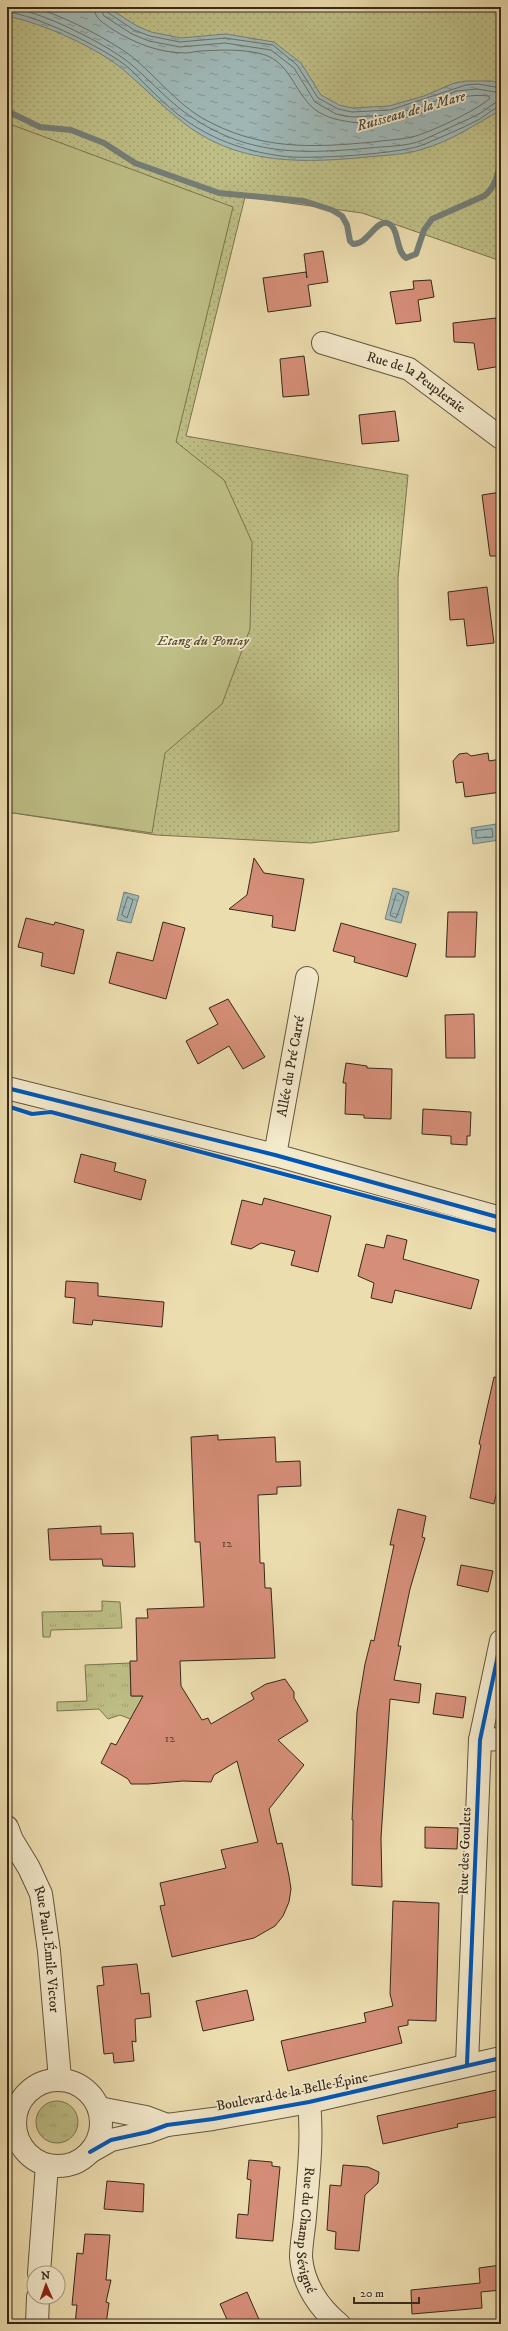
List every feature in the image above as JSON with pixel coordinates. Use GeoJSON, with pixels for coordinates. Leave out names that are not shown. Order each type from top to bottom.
{"type":"FeatureCollection","features":[{"type":"Feature","properties":{"kind":"street","name":"Rue de la Peupleraie"},"geometry":{"type":"LineString","coordinates":[[323,343],[409,369],[501,438]]}},
{"type":"Feature","properties":{"kind":"street","name":"Allée du Pré Carré"},"geometry":{"type":"LineString","coordinates":[[275,1155],[307,978]]}},
{"type":"Feature","properties":{"kind":"street"},"geometry":{"type":"LineString","coordinates":[[7,1088],[275,1155],[501,1218]]}},
{"type":"Feature","properties":{"kind":"street","name":"Rue des Goulets"},"geometry":{"type":"LineString","coordinates":[[467,2064],[491,1739],[501,1641]]}},
{"type":"Feature","properties":{"kind":"street","name":"Rue Paul-Émile Victor"},"geometry":{"type":"LineString","coordinates":[[7,1827],[12,1840],[29,1868],[41,1894],[49,1951],[60,2079]]}},
{"type":"Feature","properties":{"kind":"street","name":"Boulevard de la Belle Épine"},"geometry":{"type":"LineString","coordinates":[[90,2152],[111,2140],[148,2132],[167,2124],[213,2119],[309,2102],[467,2064],[501,2058]]}},
{"type":"Feature","properties":{"kind":"street"},"geometry":{"type":"LineString","coordinates":[[60,2079],[73,2082],[84,2088],[99,2108],[101,2123],[99,2138],[90,2152],[78,2161],[62,2166],[47,2165],[26,2152],[18,2142],[11,2118],[18,2105],[30,2090],[47,2081],[60,2079]]}},
{"type":"Feature","properties":{"kind":"street","name":"Rue du Champ Sévigné"},"geometry":{"type":"LineString","coordinates":[[309,2102],[311,2151],[302,2257],[306,2278],[316,2299],[327,2314],[339,2324]]}},
{"type":"Feature","properties":{"kind":"street","name":"Boulevard de la Belle Épine"},"geometry":{"type":"LineString","coordinates":[[99,2108],[146,2117],[167,2124]]}},
{"type":"Feature","properties":{"kind":"street"},"geometry":{"type":"LineString","coordinates":[[41,2265],[47,2165]]}},
{"type":"Feature","properties":{"kind":"street"},"geometry":{"type":"LineString","coordinates":[[37,2324],[38,2305]]}},
{"type":"Feature","properties":{"kind":"green space","name":"Etang du Pontay"},"geometry":{"type":"Polygon","coordinates":[[[7,7],[501,7],[501,261],[362,213],[245,197],[186,436],[408,475],[398,578],[399,831],[311,843],[156,835],[7,812],[7,7]]]}},
{"type":"Feature","properties":{"kind":"green space"},"geometry":{"type":"Polygon","coordinates":[[[7,123],[233,207],[176,442],[224,480],[252,542],[250,629],[222,704],[165,753],[152,833],[7,812],[7,123]]]}},
{"type":"Feature","properties":{"kind":"green space"},"geometry":{"type":"Polygon","coordinates":[[[102,1601],[120,1602],[122,1628],[51,1630],[50,1637],[43,1637],[42,1612],[102,1611],[102,1601]]]}},
{"type":"Feature","properties":{"kind":"green space"},"geometry":{"type":"Polygon","coordinates":[[[130,1663],[131,1696],[150,1696],[136,1721],[120,1715],[108,1719],[99,1709],[57,1711],[57,1702],[87,1701],[85,1665],[130,1663]]]}},
{"type":"Feature","properties":{"kind":"green space"},"geometry":{"type":"Polygon","coordinates":[[[57,2101],[72,2107],[78,2122],[72,2137],[57,2143],[42,2137],[36,2122],[42,2107],[57,2101]]]}},
{"type":"Feature","properties":{"kind":"water"},"geometry":{"type":"Polygon","coordinates":[[[7,7],[107,7],[137,26],[151,32],[181,38],[226,34],[274,42],[301,63],[321,95],[339,105],[352,108],[389,106],[424,96],[454,83],[466,81],[492,81],[501,84],[501,110],[443,142],[409,152],[322,160],[276,159],[254,155],[212,141],[192,129],[175,116],[115,63],[86,46],[53,30],[21,19],[7,16],[7,7]]]}},
{"type":"Feature","properties":{"kind":"water"},"geometry":{"type":"Polygon","coordinates":[[[496,824],[499,840],[473,844],[471,828],[496,824]]]}},
{"type":"Feature","properties":{"kind":"water"},"geometry":{"type":"Polygon","coordinates":[[[393,888],[409,892],[401,923],[385,919],[393,888]]]}},
{"type":"Feature","properties":{"kind":"water"},"geometry":{"type":"Polygon","coordinates":[[[124,892],[139,896],[131,923],[117,920],[124,892]]]}},
{"type":"Feature","properties":{"kind":"building"},"geometry":{"type":"Polygon","coordinates":[[[323,251],[328,282],[308,285],[311,306],[268,312],[263,278],[306,272],[307,278],[304,254],[323,251]]]}},
{"type":"Feature","properties":{"kind":"building"},"geometry":{"type":"Polygon","coordinates":[[[431,280],[434,297],[418,300],[421,321],[396,324],[390,292],[414,289],[413,281],[431,280]]]}},
{"type":"Feature","properties":{"kind":"building"},"geometry":{"type":"Polygon","coordinates":[[[496,318],[501,366],[478,370],[474,343],[454,342],[453,323],[496,318]]]}},
{"type":"Feature","properties":{"kind":"building"},"geometry":{"type":"Polygon","coordinates":[[[304,356],[309,395],[283,397],[280,359],[304,356]]]}},
{"type":"Feature","properties":{"kind":"building"},"geometry":{"type":"Polygon","coordinates":[[[395,411],[399,441],[362,444],[359,415],[395,411]]]}},
{"type":"Feature","properties":{"kind":"building"},"geometry":{"type":"Polygon","coordinates":[[[501,492],[501,556],[490,556],[482,495],[501,492]]]}},
{"type":"Feature","properties":{"kind":"building"},"geometry":{"type":"Polygon","coordinates":[[[487,587],[494,643],[467,646],[464,619],[450,620],[448,592],[487,587]]]}},
{"type":"Feature","properties":{"kind":"building"},"geometry":{"type":"Polygon","coordinates":[[[467,753],[471,756],[488,753],[489,761],[501,759],[501,792],[465,797],[463,782],[456,783],[453,761],[459,754],[467,753]]]}},
{"type":"Feature","properties":{"kind":"building"},"geometry":{"type":"Polygon","coordinates":[[[254,858],[264,873],[304,879],[295,931],[272,927],[273,916],[229,909],[247,895],[254,858]]]}},
{"type":"Feature","properties":{"kind":"building"},"geometry":{"type":"Polygon","coordinates":[[[448,912],[477,912],[475,957],[446,957],[448,912]]]}},
{"type":"Feature","properties":{"kind":"building"},"geometry":{"type":"Polygon","coordinates":[[[26,918],[54,925],[55,922],[84,930],[74,974],[41,966],[43,953],[18,947],[26,918]]]}},
{"type":"Feature","properties":{"kind":"building"},"geometry":{"type":"Polygon","coordinates":[[[163,922],[185,928],[166,999],[109,983],[117,952],[153,961],[163,922]]]}},
{"type":"Feature","properties":{"kind":"building"},"geometry":{"type":"Polygon","coordinates":[[[341,923],[416,944],[407,977],[354,962],[355,957],[333,951],[341,923]]]}},
{"type":"Feature","properties":{"kind":"building"},"geometry":{"type":"Polygon","coordinates":[[[228,999],[265,1057],[243,1069],[229,1046],[198,1064],[186,1041],[218,1024],[209,1008],[228,999]]]}},
{"type":"Feature","properties":{"kind":"building"},"geometry":{"type":"Polygon","coordinates":[[[474,1014],[475,1058],[446,1058],[445,1015],[474,1014]]]}},
{"type":"Feature","properties":{"kind":"building"},"geometry":{"type":"Polygon","coordinates":[[[346,1063],[367,1066],[367,1068],[392,1069],[391,1119],[364,1118],[364,1115],[345,1114],[346,1083],[343,1083],[346,1063]]]}},
{"type":"Feature","properties":{"kind":"building"},"geometry":{"type":"Polygon","coordinates":[[[423,1109],[471,1112],[470,1136],[467,1136],[467,1145],[451,1144],[451,1136],[422,1134],[423,1109]]]}},
{"type":"Feature","properties":{"kind":"building"},"geometry":{"type":"Polygon","coordinates":[[[81,1154],[116,1163],[114,1171],[146,1180],[141,1200],[74,1182],[81,1154]]]}},
{"type":"Feature","properties":{"kind":"building"},"geometry":{"type":"Polygon","coordinates":[[[264,1198],[331,1216],[318,1272],[291,1265],[295,1251],[261,1243],[251,1249],[231,1244],[242,1200],[262,1205],[264,1198]]]}},
{"type":"Feature","properties":{"kind":"building"},"geometry":{"type":"Polygon","coordinates":[[[387,1235],[407,1240],[403,1259],[479,1280],[471,1309],[395,1290],[392,1303],[371,1298],[374,1283],[358,1276],[366,1244],[384,1248],[387,1235]]]}},
{"type":"Feature","properties":{"kind":"building"},"geometry":{"type":"Polygon","coordinates":[[[66,1281],[98,1283],[98,1296],[164,1302],[162,1327],[93,1320],[92,1325],[73,1323],[75,1298],[65,1297],[66,1281]]]}},
{"type":"Feature","properties":{"kind":"building"},"geometry":{"type":"Polygon","coordinates":[[[494,1377],[501,1378],[501,1474],[494,1504],[470,1498],[481,1445],[479,1444],[494,1377]]]}},
{"type":"Feature","properties":{"kind":"building"},"geometry":{"type":"Polygon","coordinates":[[[218,1435],[218,1440],[275,1437],[276,1462],[300,1461],[301,1486],[277,1487],[277,1494],[258,1495],[260,1563],[264,1563],[265,1588],[271,1588],[275,1658],[180,1661],[181,1686],[202,1720],[208,1718],[211,1724],[254,1699],[251,1693],[266,1684],[285,1679],[294,1692],[294,1698],[308,1721],[278,1740],[304,1765],[269,1809],[277,1844],[282,1843],[291,1889],[289,1902],[283,1916],[275,1926],[254,1938],[172,1957],[160,1906],[165,1905],[160,1883],[226,1868],[221,1850],[258,1842],[237,1761],[214,1775],[211,1782],[183,1781],[148,1784],[131,1784],[128,1779],[101,1763],[111,1743],[116,1745],[143,1696],[131,1696],[130,1661],[137,1661],[136,1618],[148,1618],[147,1609],[204,1607],[200,1542],[195,1542],[191,1437],[218,1435]]]}},
{"type":"Feature","properties":{"kind":"building"},"geometry":{"type":"Polygon","coordinates":[[[398,1509],[426,1516],[422,1537],[425,1538],[410,1589],[398,1646],[401,1646],[394,1680],[421,1684],[419,1703],[390,1699],[381,1838],[382,1887],[352,1885],[352,1820],[357,1712],[365,1664],[371,1640],[374,1641],[394,1545],[390,1545],[398,1509]]]}},
{"type":"Feature","properties":{"kind":"building"},"geometry":{"type":"Polygon","coordinates":[[[101,1526],[101,1534],[133,1533],[135,1567],[103,1566],[102,1559],[50,1560],[48,1529],[101,1526]]]}},
{"type":"Feature","properties":{"kind":"building"},"geometry":{"type":"Polygon","coordinates":[[[461,1565],[493,1571],[488,1592],[457,1585],[461,1565]]]}},
{"type":"Feature","properties":{"kind":"building"},"geometry":{"type":"Polygon","coordinates":[[[436,1693],[466,1697],[463,1718],[433,1714],[436,1693]]]}},
{"type":"Feature","properties":{"kind":"building"},"geometry":{"type":"Polygon","coordinates":[[[425,1827],[458,1828],[457,1849],[425,1848],[425,1827]]]}},
{"type":"Feature","properties":{"kind":"building"},"geometry":{"type":"Polygon","coordinates":[[[393,1901],[439,1903],[436,2021],[408,2020],[408,2025],[398,2027],[402,2043],[288,2071],[281,2041],[366,2022],[364,2013],[393,2006],[390,1994],[393,1901]]]}},
{"type":"Feature","properties":{"kind":"building"},"geometry":{"type":"Polygon","coordinates":[[[137,1964],[141,1994],[149,1993],[151,2017],[135,2019],[136,2042],[132,2041],[134,2061],[114,2063],[113,2053],[104,2054],[97,1986],[104,1985],[102,1967],[137,1964]]]}},
{"type":"Feature","properties":{"kind":"building"},"geometry":{"type":"Polygon","coordinates":[[[247,1990],[254,2020],[203,2031],[196,2001],[247,1990]]]}},
{"type":"Feature","properties":{"kind":"building"},"geometry":{"type":"Polygon","coordinates":[[[501,2089],[501,2116],[457,2124],[458,2127],[383,2144],[377,2116],[501,2089]]]}},
{"type":"Feature","properties":{"kind":"building"},"geometry":{"type":"Polygon","coordinates":[[[249,2160],[272,2162],[272,2166],[280,2167],[273,2241],[236,2238],[238,2214],[248,2215],[251,2180],[247,2179],[249,2160]]]}},
{"type":"Feature","properties":{"kind":"building"},"geometry":{"type":"Polygon","coordinates":[[[343,2165],[368,2167],[379,2172],[378,2183],[365,2195],[359,2251],[335,2249],[336,2232],[327,2230],[330,2185],[341,2186],[343,2165]]]}},
{"type":"Feature","properties":{"kind":"building"},"geometry":{"type":"Polygon","coordinates":[[[107,2181],[144,2184],[143,2212],[104,2209],[107,2181]]]}},
{"type":"Feature","properties":{"kind":"building"},"geometry":{"type":"Polygon","coordinates":[[[85,2234],[110,2235],[106,2280],[111,2280],[106,2302],[109,2303],[106,2324],[75,2324],[77,2305],[72,2305],[77,2253],[83,2254],[85,2234]]]}},
{"type":"Feature","properties":{"kind":"building"},"geometry":{"type":"Polygon","coordinates":[[[501,2265],[501,2290],[481,2292],[482,2308],[412,2314],[411,2290],[480,2283],[479,2268],[501,2265]]]}},
{"type":"Feature","properties":{"kind":"building"},"geometry":{"type":"Polygon","coordinates":[[[247,2292],[261,2324],[229,2324],[220,2304],[247,2292]]]}},
{"type":"Feature","properties":{"kind":"waterway","name":"Ruisseau de la Mare"},"geometry":{"type":"LineString","coordinates":[[7,111],[40,127],[71,130],[104,143],[135,163],[219,193],[304,201],[332,210],[342,216],[347,225],[350,241],[353,244],[363,241],[379,225],[387,223],[394,229],[400,250],[406,258],[416,254],[424,230],[432,219],[484,196],[488,192],[496,179],[501,159]]}},
{"type":"Feature","properties":{"kind":"cycle path"},"geometry":{"type":"LineString","coordinates":[[7,1088],[275,1155],[501,1218]]}},
{"type":"Feature","properties":{"kind":"cycle path"},"geometry":{"type":"LineString","coordinates":[[7,1106],[32,1114],[51,1112],[501,1232]]}},
{"type":"Feature","properties":{"kind":"cycle path"},"geometry":{"type":"LineString","coordinates":[[467,2064],[480,1740],[501,1641]]}},
{"type":"Feature","properties":{"kind":"cycle path"},"geometry":{"type":"LineString","coordinates":[[90,2152],[111,2140],[148,2132],[167,2125],[213,2119],[309,2102],[501,2058]]}}]}
